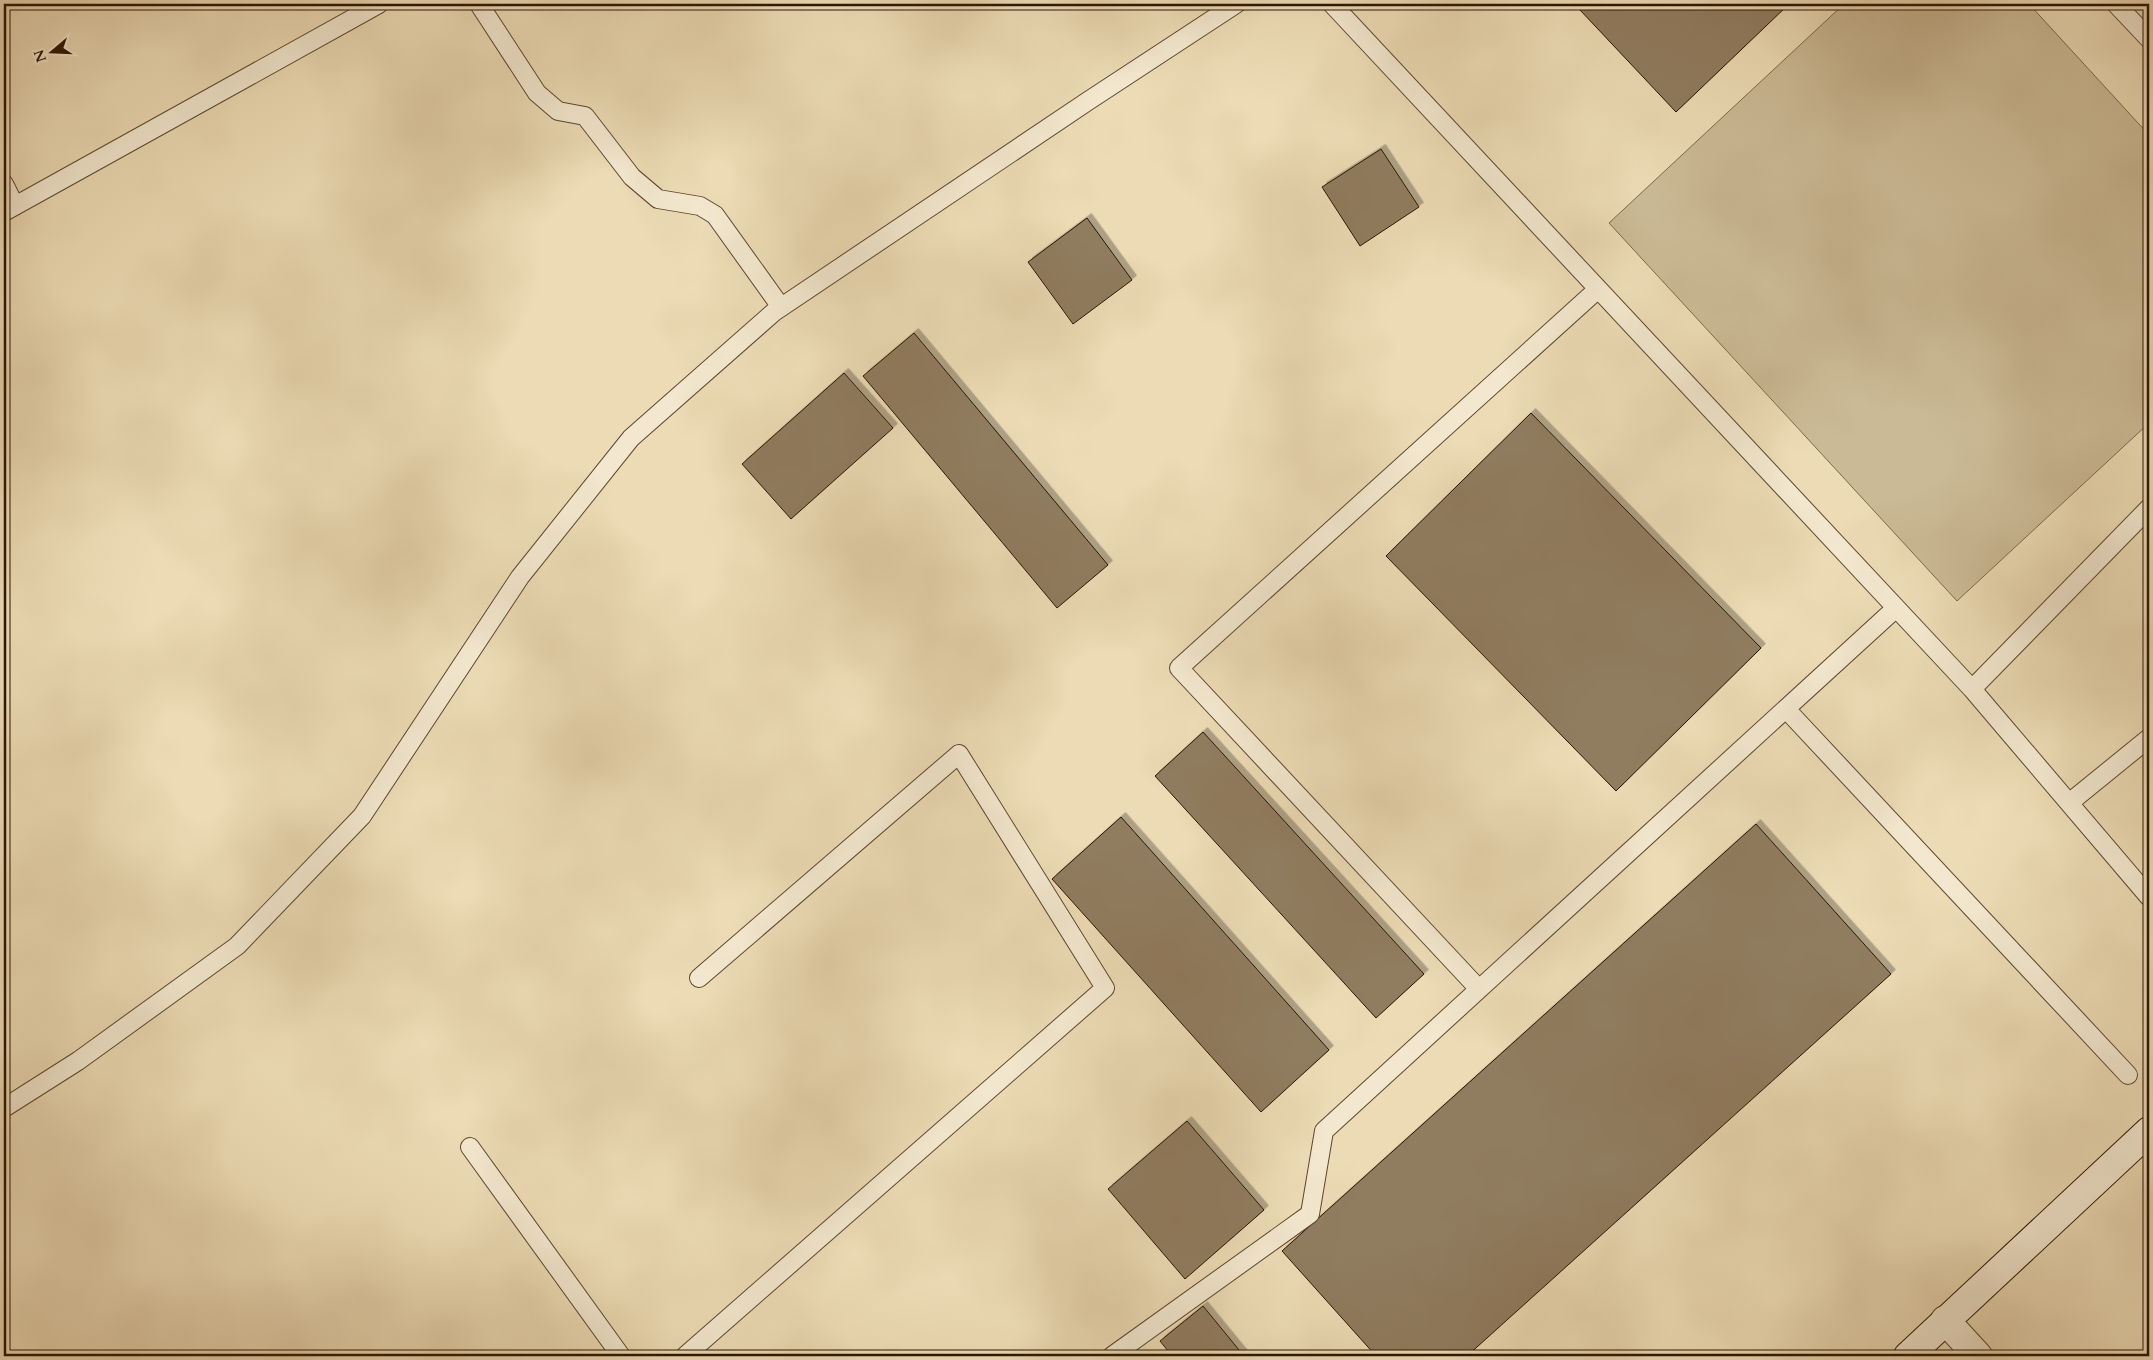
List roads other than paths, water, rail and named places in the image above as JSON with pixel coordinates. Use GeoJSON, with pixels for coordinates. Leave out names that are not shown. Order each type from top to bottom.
{"type":"FeatureCollection","features":[{"type":"Feature","properties":{"kind":"street"},"geometry":{"type":"LineString","coordinates":[[1908,1356],[2147,1136]]}},
{"type":"Feature","properties":{"kind":"street"},"geometry":{"type":"LineString","coordinates":[[1945,1320],[1978,1356]]}},
{"type":"Feature","properties":{"kind":"lane"},"geometry":{"type":"LineString","coordinates":[[4,184],[9,209],[380,4]]}},
{"type":"Feature","properties":{"kind":"lane"},"geometry":{"type":"LineString","coordinates":[[479,4],[537,93],[558,111],[585,116],[632,177],[658,199],[700,206],[715,215],[781,307]]}},
{"type":"Feature","properties":{"kind":"lane"},"geometry":{"type":"LineString","coordinates":[[4,1108],[78,1061],[237,946],[362,816],[520,577],[631,438],[781,307],[1236,4]]}},
{"type":"Feature","properties":{"kind":"lane"},"geometry":{"type":"LineString","coordinates":[[1332,4],[1972,690],[2149,897]]}},
{"type":"Feature","properties":{"kind":"lane"},"geometry":{"type":"LineString","coordinates":[[2116,4],[2149,40]]}},
{"type":"Feature","properties":{"kind":"lane"},"geometry":{"type":"LineString","coordinates":[[1478,989],[1179,668],[1598,289]]}},
{"type":"Feature","properties":{"kind":"lane"},"geometry":{"type":"LineString","coordinates":[[1972,690],[2149,508]]}},
{"type":"Feature","properties":{"kind":"lane"},"geometry":{"type":"LineString","coordinates":[[1112,1356],[1310,1214],[1324,1131],[1896,608]]}},
{"type":"Feature","properties":{"kind":"lane"},"geometry":{"type":"LineString","coordinates":[[1786,709],[2128,1075]]}},
{"type":"Feature","properties":{"kind":"lane"},"geometry":{"type":"LineString","coordinates":[[2069,803],[2149,738]]}},
{"type":"Feature","properties":{"kind":"lane"},"geometry":{"type":"LineString","coordinates":[[685,1356],[1105,988],[959,754],[699,978]]}},
{"type":"Feature","properties":{"kind":"lane"},"geometry":{"type":"LineString","coordinates":[[470,1147],[621,1356]]}}]}
